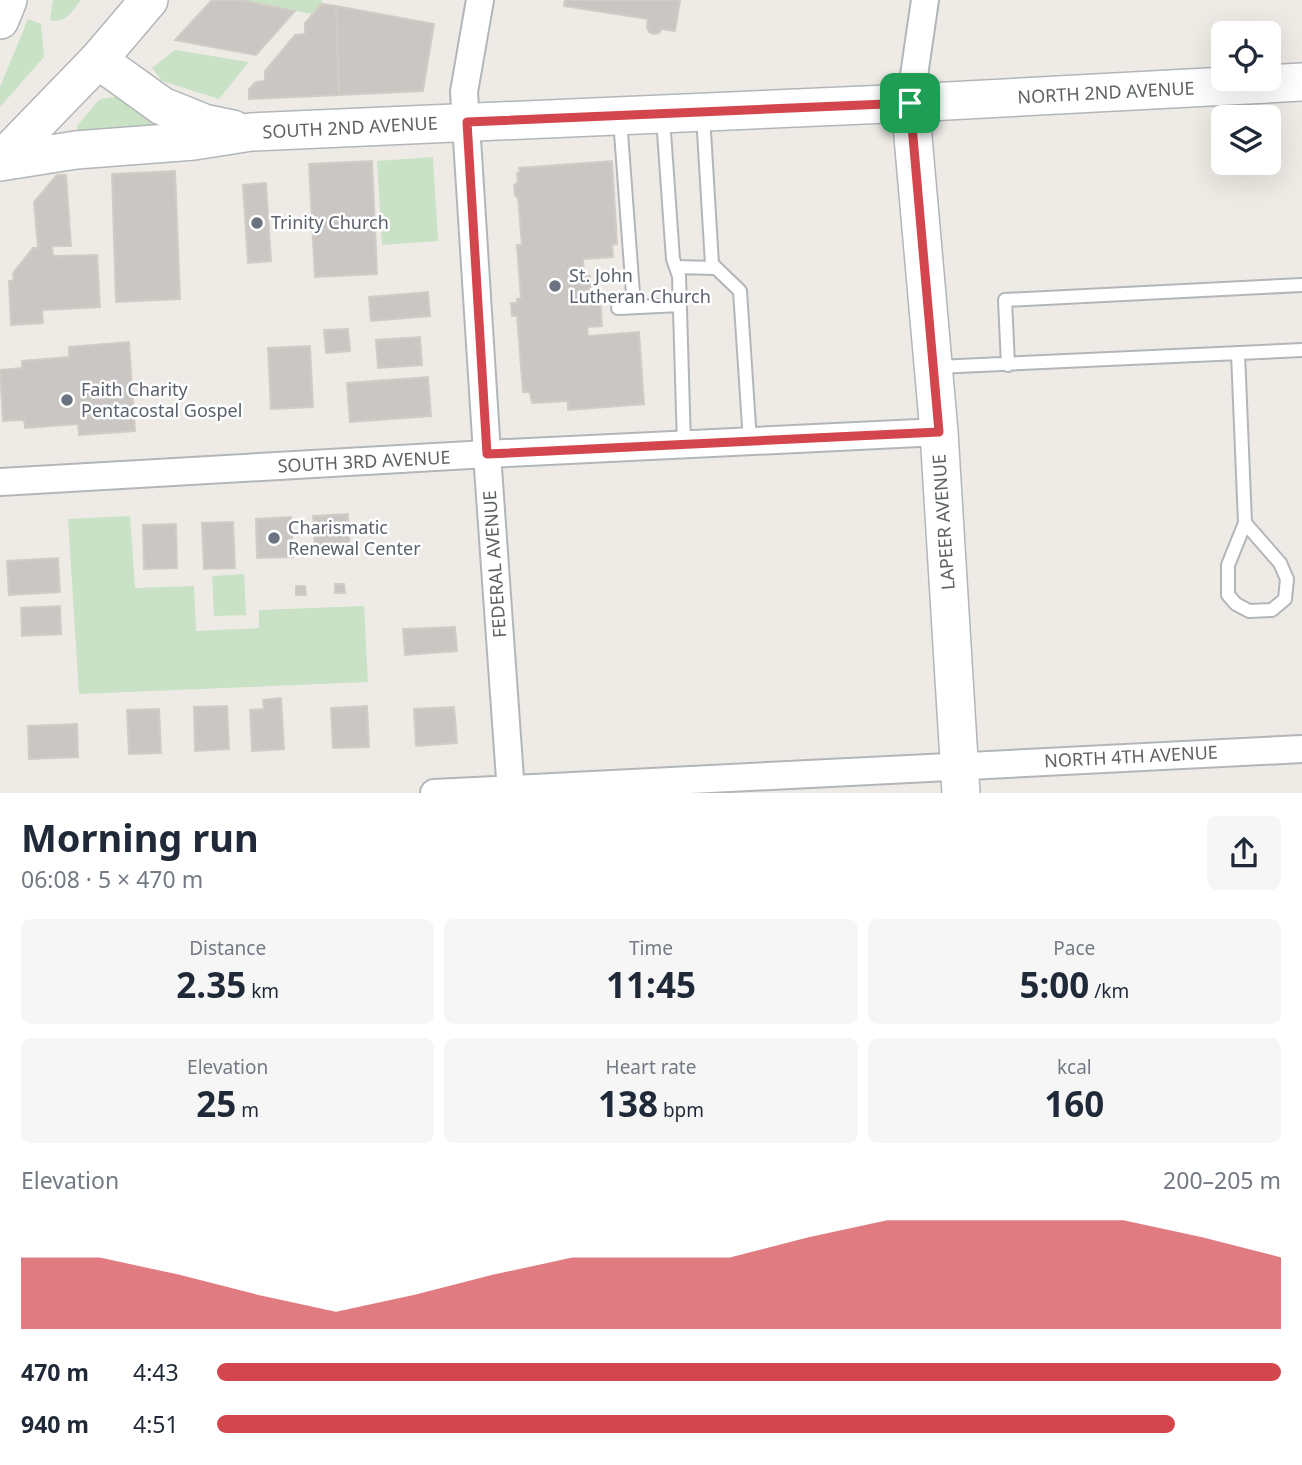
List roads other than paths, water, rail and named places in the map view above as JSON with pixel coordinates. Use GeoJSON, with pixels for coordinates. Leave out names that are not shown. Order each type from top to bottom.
{"type":"FeatureCollection","features":[{"type":"Feature","properties":{"kind":"street"},"geometry":{"type":"LineString","coordinates":[[0,20],[8,0]]}},
{"type":"Feature","properties":{"kind":"street"},"geometry":{"type":"LineString","coordinates":[[0,162],[98,60],[149,0]]}},
{"type":"Feature","properties":{"kind":"street","name":"FEDERAL AVENUE"},"geometry":{"type":"LineString","coordinates":[[480,0],[464,92],[511,791]]}},
{"type":"Feature","properties":{"kind":"street","name":"LAPEER AVENUE"},"geometry":{"type":"LineString","coordinates":[[925,0],[910,103],[939,432],[960,779]]}},
{"type":"Feature","properties":{"kind":"street","name":"SOUTH 2ND AVENUE"},"geometry":{"type":"LineString","coordinates":[[98,60],[162,106],[204,123],[251,132]]}},
{"type":"Feature","properties":{"kind":"street","name":"NORTH 2ND AVENUE"},"geometry":{"type":"LineString","coordinates":[[910,103],[1302,82]]}},
{"type":"Feature","properties":{"kind":"street","name":"SOUTH 2ND AVENUE"},"geometry":{"type":"LineString","coordinates":[[0,162],[76,150],[194,141],[251,132],[910,103]]}},
{"type":"Feature","properties":{"kind":"street","name":"SOUTH 3RD AVENUE"},"geometry":{"type":"LineString","coordinates":[[0,482],[939,432]]}},
{"type":"Feature","properties":{"kind":"street","name":"NORTH 4TH AVENUE"},"geometry":{"type":"LineString","coordinates":[[434,793],[960,779],[1302,749]]}},
{"type":"Feature","properties":{"kind":"lane"},"geometry":{"type":"LineString","coordinates":[[703,112],[712,264],[740,291],[750,441]]}},
{"type":"Feature","properties":{"kind":"lane"},"geometry":{"type":"LineString","coordinates":[[663,114],[673,259],[679,276],[684,445]]}},
{"type":"Feature","properties":{"kind":"lane"},"geometry":{"type":"LineString","coordinates":[[620,116],[634,307]]}},
{"type":"Feature","properties":{"kind":"lane"},"geometry":{"type":"LineString","coordinates":[[676,267],[715,268]]}},
{"type":"Feature","properties":{"kind":"lane"},"geometry":{"type":"LineString","coordinates":[[1008,365],[1005,300],[1302,285]]}},
{"type":"Feature","properties":{"kind":"lane"},"geometry":{"type":"LineString","coordinates":[[618,308],[680,305]]}},
{"type":"Feature","properties":{"kind":"lane"},"geometry":{"type":"LineString","coordinates":[[933,368],[1302,350]]}},
{"type":"Feature","properties":{"kind":"lane"},"geometry":{"type":"LineString","coordinates":[[1238,354],[1245,523],[1228,565],[1228,595],[1236,604],[1249,611],[1272,610],[1285,599],[1287,579],[1280,563],[1245,523]]}},
{"type":"Feature","properties":{"kind":"place","name":"Trinity Church"},"geometry":{"type":"Point","coordinates":[257,223]}},
{"type":"Feature","properties":{"kind":"place","name":"St. John Lutheran Church"},"geometry":{"type":"Point","coordinates":[555,286]}},
{"type":"Feature","properties":{"kind":"place","name":"Faith Charity Pentacostal Gospel"},"geometry":{"type":"Point","coordinates":[67,400]}},
{"type":"Feature","properties":{"kind":"place","name":"Charismatic Renewal Center"},"geometry":{"type":"Point","coordinates":[274,538]}}]}
